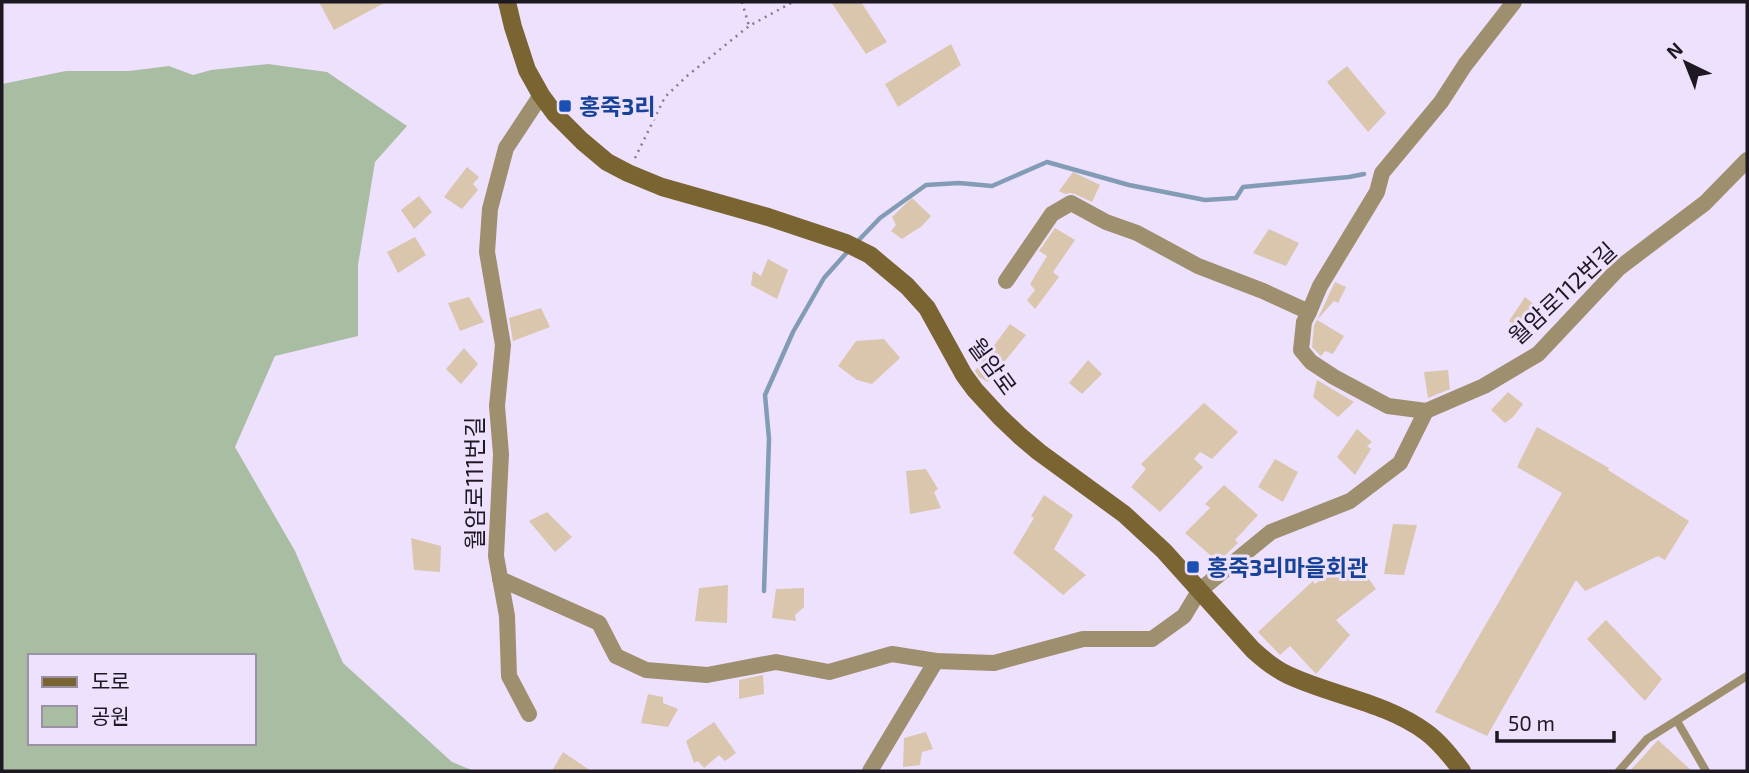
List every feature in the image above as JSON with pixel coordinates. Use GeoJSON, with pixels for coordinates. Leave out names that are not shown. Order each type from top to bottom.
{"type":"FeatureCollection","features":[{"type":"Feature","properties":{"kind":"street","name":"월암로"},"geometry":{"type":"LineString","coordinates":[[507,2],[527,70],[541,96],[555,114],[607,162],[662,187],[768,217],[853,246],[870,255],[907,286],[927,308],[964,374],[1000,417],[1039,452],[1124,514],[1186,573],[1199,591],[1268,664],[1287,675],[1402,717],[1427,732],[1462,771]]}},
{"type":"Feature","properties":{"kind":"street"},"geometry":{"type":"LineString","coordinates":[[1199,591],[1271,532],[1350,501],[1400,463],[1426,411],[1388,405],[1311,362],[1301,350],[1304,323],[1320,286],[1377,192],[1382,173],[1441,102],[1465,65],[1514,2]]}},
{"type":"Feature","properties":{"kind":"street","name":"월암로111번길"},"geometry":{"type":"LineString","coordinates":[[541,96],[506,148],[490,209],[487,252],[503,345],[497,406],[501,454],[496,556],[500,579],[599,623],[616,656],[646,670],[707,676],[776,662],[829,672],[891,654],[936,661],[994,663],[1083,639],[1152,639],[1184,616],[1199,591]]}},
{"type":"Feature","properties":{"kind":"street","name":"월암로112번길"},"geometry":{"type":"LineString","coordinates":[[1426,411],[1484,386],[1538,354],[1619,268],[1705,202],[1747,160]]}},
{"type":"Feature","properties":{"kind":"street"},"geometry":{"type":"LineString","coordinates":[[1006,281],[1052,214],[1071,203],[1106,222],[1137,233],[1198,266],[1309,312]]}},
{"type":"Feature","properties":{"kind":"street"},"geometry":{"type":"LineString","coordinates":[[500,579],[506,616],[509,676],[528,714]]}},
{"type":"Feature","properties":{"kind":"street"},"geometry":{"type":"LineString","coordinates":[[870,771],[936,661]]}},
{"type":"Feature","properties":{"kind":"lane"},"geometry":{"type":"LineString","coordinates":[[1619,771],[1647,739],[1747,676]]}},
{"type":"Feature","properties":{"kind":"lane"},"geometry":{"type":"LineString","coordinates":[[1676,721],[1706,771]]}},
{"type":"Feature","properties":{"kind":"path"},"geometry":{"type":"LineString","coordinates":[[742,2],[749,26]]}},
{"type":"Feature","properties":{"kind":"path"},"geometry":{"type":"LineString","coordinates":[[628,173],[664,96],[749,26],[793,2]]}},
{"type":"Feature","properties":{"kind":"green space"},"geometry":{"type":"Polygon","coordinates":[[[268,64],[327,72],[407,126],[375,162],[358,265],[358,336],[275,356],[235,447],[295,551],[343,663],[452,762],[474,771],[2,771],[2,84],[66,71],[129,71],[169,66],[193,75],[211,70],[268,64]]]}},
{"type":"Feature","properties":{"kind":"building"},"geometry":{"type":"Polygon","coordinates":[[[319,2],[386,2],[334,30],[319,2]]]}},
{"type":"Feature","properties":{"kind":"building"},"geometry":{"type":"Polygon","coordinates":[[[831,2],[861,2],[887,42],[866,54],[831,2]]]}},
{"type":"Feature","properties":{"kind":"building"},"geometry":{"type":"Polygon","coordinates":[[[951,44],[961,65],[898,107],[885,84],[951,44]]]}},
{"type":"Feature","properties":{"kind":"building"},"geometry":{"type":"Polygon","coordinates":[[[1347,66],[1386,113],[1368,132],[1327,82],[1347,66]]]}},
{"type":"Feature","properties":{"kind":"building"},"geometry":{"type":"Polygon","coordinates":[[[467,167],[479,177],[473,184],[478,190],[462,209],[444,197],[467,167]]]}},
{"type":"Feature","properties":{"kind":"building"},"geometry":{"type":"Polygon","coordinates":[[[1073,172],[1100,185],[1092,202],[1075,194],[1059,191],[1073,172]]]}},
{"type":"Feature","properties":{"kind":"building"},"geometry":{"type":"Polygon","coordinates":[[[419,196],[432,212],[414,229],[401,210],[419,196]]]}},
{"type":"Feature","properties":{"kind":"building"},"geometry":{"type":"Polygon","coordinates":[[[912,198],[931,216],[922,226],[902,239],[891,231],[896,225],[892,217],[912,198]]]}},
{"type":"Feature","properties":{"kind":"building"},"geometry":{"type":"Polygon","coordinates":[[[1055,228],[1075,240],[1053,272],[1059,277],[1035,309],[1027,300],[1035,290],[1030,284],[1047,256],[1039,251],[1055,228]]]}},
{"type":"Feature","properties":{"kind":"building"},"geometry":{"type":"Polygon","coordinates":[[[1269,229],[1299,243],[1286,266],[1253,253],[1269,229]]]}},
{"type":"Feature","properties":{"kind":"building"},"geometry":{"type":"Polygon","coordinates":[[[415,237],[426,255],[398,273],[387,252],[415,237]]]}},
{"type":"Feature","properties":{"kind":"building"},"geometry":{"type":"Polygon","coordinates":[[[768,259],[788,270],[777,299],[751,285],[753,271],[761,276],[768,259]]]}},
{"type":"Feature","properties":{"kind":"building"},"geometry":{"type":"Polygon","coordinates":[[[1335,282],[1346,287],[1338,303],[1334,301],[1317,320],[1335,282]]]}},
{"type":"Feature","properties":{"kind":"building"},"geometry":{"type":"Polygon","coordinates":[[[469,297],[484,322],[460,331],[448,303],[469,297]]]}},
{"type":"Feature","properties":{"kind":"building"},"geometry":{"type":"Polygon","coordinates":[[[1525,297],[1541,310],[1531,320],[1534,323],[1525,333],[1509,321],[1525,297]]]}},
{"type":"Feature","properties":{"kind":"building"},"geometry":{"type":"Polygon","coordinates":[[[541,308],[550,327],[513,341],[509,318],[541,308]]]}},
{"type":"Feature","properties":{"kind":"building"},"geometry":{"type":"Polygon","coordinates":[[[1317,320],[1344,336],[1333,354],[1325,351],[1321,356],[1312,347],[1317,320]]]}},
{"type":"Feature","properties":{"kind":"building"},"geometry":{"type":"Polygon","coordinates":[[[1010,324],[1026,335],[988,382],[975,371],[1010,324]]]}},
{"type":"Feature","properties":{"kind":"building"},"geometry":{"type":"Polygon","coordinates":[[[884,339],[900,358],[872,384],[857,380],[838,366],[856,341],[884,339]]]}},
{"type":"Feature","properties":{"kind":"building"},"geometry":{"type":"Polygon","coordinates":[[[464,348],[478,364],[461,384],[446,369],[464,348]]]}},
{"type":"Feature","properties":{"kind":"building"},"geometry":{"type":"Polygon","coordinates":[[[1088,360],[1102,374],[1082,394],[1069,383],[1088,360]]]}},
{"type":"Feature","properties":{"kind":"building"},"geometry":{"type":"Polygon","coordinates":[[[1448,370],[1450,389],[1428,398],[1424,372],[1448,370]]]}},
{"type":"Feature","properties":{"kind":"building"},"geometry":{"type":"Polygon","coordinates":[[[1317,380],[1354,402],[1338,417],[1313,397],[1317,380]]]}},
{"type":"Feature","properties":{"kind":"building"},"geometry":{"type":"Polygon","coordinates":[[[1508,392],[1523,404],[1505,423],[1491,410],[1508,392]]]}},
{"type":"Feature","properties":{"kind":"building"},"geometry":{"type":"Polygon","coordinates":[[[1204,403],[1238,432],[1212,459],[1200,452],[1194,459],[1203,467],[1160,512],[1131,487],[1146,469],[1141,464],[1204,403]]]}},
{"type":"Feature","properties":{"kind":"building"},"geometry":{"type":"Polygon","coordinates":[[[1537,427],[1609,468],[1608,470],[1689,521],[1665,560],[1658,556],[1585,591],[1576,580],[1487,736],[1435,712],[1562,493],[1517,467],[1537,427]]]}},
{"type":"Feature","properties":{"kind":"building"},"geometry":{"type":"Polygon","coordinates":[[[1357,429],[1372,442],[1367,446],[1371,449],[1355,475],[1337,457],[1357,429]]]}},
{"type":"Feature","properties":{"kind":"building"},"geometry":{"type":"Polygon","coordinates":[[[1275,459],[1298,472],[1283,502],[1258,487],[1275,459]]]}},
{"type":"Feature","properties":{"kind":"building"},"geometry":{"type":"Polygon","coordinates":[[[926,469],[938,489],[934,492],[941,508],[910,514],[906,471],[926,469]]]}},
{"type":"Feature","properties":{"kind":"building"},"geometry":{"type":"Polygon","coordinates":[[[1224,485],[1258,515],[1235,540],[1238,543],[1218,562],[1185,533],[1210,508],[1205,504],[1224,485]]]}},
{"type":"Feature","properties":{"kind":"building"},"geometry":{"type":"Polygon","coordinates":[[[1044,495],[1073,515],[1054,549],[1086,575],[1063,595],[1013,553],[1044,495]]]}},
{"type":"Feature","properties":{"kind":"building"},"geometry":{"type":"Polygon","coordinates":[[[547,512],[572,537],[555,552],[529,521],[547,512]]]}},
{"type":"Feature","properties":{"kind":"building"},"geometry":{"type":"Polygon","coordinates":[[[1393,524],[1417,525],[1404,575],[1384,574],[1393,524]]]}},
{"type":"Feature","properties":{"kind":"building"},"geometry":{"type":"Polygon","coordinates":[[[411,538],[441,546],[440,572],[414,570],[411,538]]]}},
{"type":"Feature","properties":{"kind":"building"},"geometry":{"type":"Polygon","coordinates":[[[1353,557],[1376,589],[1336,620],[1350,635],[1316,674],[1290,646],[1280,655],[1258,632],[1313,581],[1315,584],[1353,557]]]}},
{"type":"Feature","properties":{"kind":"building"},"geometry":{"type":"Polygon","coordinates":[[[728,585],[727,623],[695,621],[699,588],[728,585]]]}},
{"type":"Feature","properties":{"kind":"building"},"geometry":{"type":"Polygon","coordinates":[[[804,588],[804,607],[795,615],[796,621],[772,618],[776,589],[804,588]]]}},
{"type":"Feature","properties":{"kind":"building"},"geometry":{"type":"Polygon","coordinates":[[[1606,620],[1662,679],[1645,701],[1587,639],[1606,620]]]}},
{"type":"Feature","properties":{"kind":"building"},"geometry":{"type":"Polygon","coordinates":[[[763,675],[764,694],[739,699],[739,680],[763,675]]]}},
{"type":"Feature","properties":{"kind":"building"},"geometry":{"type":"Polygon","coordinates":[[[648,694],[663,697],[663,703],[678,709],[668,727],[641,723],[648,694]]]}},
{"type":"Feature","properties":{"kind":"building"},"geometry":{"type":"Polygon","coordinates":[[[714,722],[736,753],[725,761],[719,755],[704,768],[698,761],[694,763],[686,741],[714,722]]]}},
{"type":"Feature","properties":{"kind":"building"},"geometry":{"type":"Polygon","coordinates":[[[926,732],[933,749],[922,752],[920,765],[903,767],[904,738],[926,732]]]}},
{"type":"Feature","properties":{"kind":"building"},"geometry":{"type":"Polygon","coordinates":[[[1658,740],[1692,771],[1630,771],[1658,740]]]}},
{"type":"Feature","properties":{"kind":"building"},"geometry":{"type":"Polygon","coordinates":[[[563,752],[591,771],[552,771],[563,752]]]}},
{"type":"Feature","properties":{"kind":"waterway"},"geometry":{"type":"LineString","coordinates":[[856,243],[880,218],[926,185],[959,183],[992,186],[1047,162],[1129,185],[1205,200],[1236,198],[1243,187],[1364,174]]}},
{"type":"Feature","properties":{"kind":"waterway"},"geometry":{"type":"LineString","coordinates":[[764,591],[769,439],[765,395],[793,332],[824,278],[850,249]]}},
{"type":"Feature","properties":{"kind":"place","name":"홍죽3리"},"geometry":{"type":"Point","coordinates":[565,106]}},
{"type":"Feature","properties":{"kind":"place","name":"홍죽3리마을회관"},"geometry":{"type":"Point","coordinates":[1193,567]}}]}
